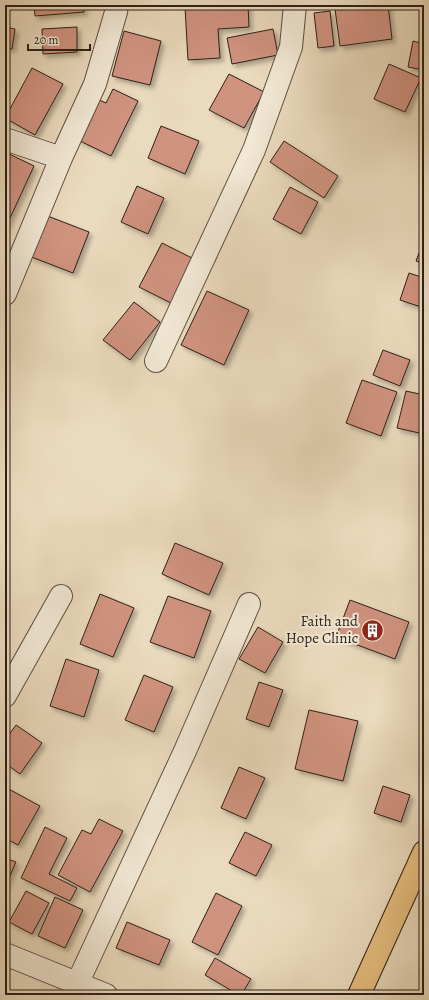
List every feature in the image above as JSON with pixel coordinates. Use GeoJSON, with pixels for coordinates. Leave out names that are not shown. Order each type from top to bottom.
{"type":"FeatureCollection","features":[{"type":"Feature","properties":{"kind":"highway"},"geometry":{"type":"LineString","coordinates":[[359,995],[424,852]]}},
{"type":"Feature","properties":{"kind":"street"},"geometry":{"type":"LineString","coordinates":[[5,294],[61,158],[95,84],[117,5]]}},
{"type":"Feature","properties":{"kind":"street"},"geometry":{"type":"LineString","coordinates":[[156,361],[254,150],[291,47],[295,5]]}},
{"type":"Feature","properties":{"kind":"street"},"geometry":{"type":"LineString","coordinates":[[5,139],[61,158]]}},
{"type":"Feature","properties":{"kind":"street"},"geometry":{"type":"LineString","coordinates":[[5,696],[61,596]]}},
{"type":"Feature","properties":{"kind":"street"},"geometry":{"type":"LineString","coordinates":[[64,985],[185,751],[249,604]]}},
{"type":"Feature","properties":{"kind":"street"},"geometry":{"type":"LineString","coordinates":[[5,954],[64,985],[106,995]]}},
{"type":"Feature","properties":{"kind":"building"},"geometry":{"type":"Polygon","coordinates":[[[34,5],[83,5],[84,12],[35,16],[34,5]]]}},
{"type":"Feature","properties":{"kind":"building"},"geometry":{"type":"Polygon","coordinates":[[[210,5],[248,5],[249,27],[218,29],[220,58],[188,60],[185,7],[210,5]]]}},
{"type":"Feature","properties":{"kind":"building"},"geometry":{"type":"Polygon","coordinates":[[[360,5],[388,5],[392,39],[340,46],[335,9],[360,5]]]}},
{"type":"Feature","properties":{"kind":"building"},"geometry":{"type":"Polygon","coordinates":[[[330,11],[334,46],[318,48],[314,13],[330,11]]]}},
{"type":"Feature","properties":{"kind":"building"},"geometry":{"type":"Polygon","coordinates":[[[5,27],[15,29],[12,49],[5,48],[5,27]]]}},
{"type":"Feature","properties":{"kind":"building"},"geometry":{"type":"Polygon","coordinates":[[[77,27],[77,52],[43,54],[42,29],[77,27]]]}},
{"type":"Feature","properties":{"kind":"building"},"geometry":{"type":"Polygon","coordinates":[[[273,29],[278,55],[232,64],[227,38],[273,29]]]}},
{"type":"Feature","properties":{"kind":"building"},"geometry":{"type":"Polygon","coordinates":[[[124,31],[161,41],[150,85],[112,76],[124,31]]]}},
{"type":"Feature","properties":{"kind":"building"},"geometry":{"type":"Polygon","coordinates":[[[413,41],[424,44],[424,70],[408,67],[413,41]]]}},
{"type":"Feature","properties":{"kind":"building"},"geometry":{"type":"Polygon","coordinates":[[[389,64],[421,78],[405,112],[374,99],[389,64]]]}},
{"type":"Feature","properties":{"kind":"building"},"geometry":{"type":"Polygon","coordinates":[[[32,68],[63,84],[35,135],[5,118],[32,68]]]}},
{"type":"Feature","properties":{"kind":"building"},"geometry":{"type":"Polygon","coordinates":[[[229,74],[264,92],[244,128],[209,110],[229,74]]]}},
{"type":"Feature","properties":{"kind":"building"},"geometry":{"type":"Polygon","coordinates":[[[113,89],[138,101],[111,156],[78,140],[97,99],[106,103],[113,89]]]}},
{"type":"Feature","properties":{"kind":"building"},"geometry":{"type":"Polygon","coordinates":[[[161,126],[199,141],[185,174],[148,158],[161,126]]]}},
{"type":"Feature","properties":{"kind":"building"},"geometry":{"type":"Polygon","coordinates":[[[284,141],[338,176],[324,198],[270,162],[284,141]]]}},
{"type":"Feature","properties":{"kind":"building"},"geometry":{"type":"Polygon","coordinates":[[[5,152],[34,166],[5,229],[5,152]]]}},
{"type":"Feature","properties":{"kind":"building"},"geometry":{"type":"Polygon","coordinates":[[[137,186],[164,198],[148,234],[121,222],[137,186]]]}},
{"type":"Feature","properties":{"kind":"building"},"geometry":{"type":"Polygon","coordinates":[[[290,187],[318,202],[301,234],[273,219],[290,187]]]}},
{"type":"Feature","properties":{"kind":"building"},"geometry":{"type":"Polygon","coordinates":[[[45,215],[89,232],[73,273],[29,256],[45,215]]]}},
{"type":"Feature","properties":{"kind":"building"},"geometry":{"type":"Polygon","coordinates":[[[424,240],[424,264],[416,261],[424,240]]]}},
{"type":"Feature","properties":{"kind":"building"},"geometry":{"type":"Polygon","coordinates":[[[162,243],[194,259],[171,303],[139,287],[162,243]]]}},
{"type":"Feature","properties":{"kind":"building"},"geometry":{"type":"Polygon","coordinates":[[[409,273],[424,278],[424,308],[400,300],[409,273]]]}},
{"type":"Feature","properties":{"kind":"building"},"geometry":{"type":"Polygon","coordinates":[[[207,291],[249,310],[224,365],[181,345],[207,291]]]}},
{"type":"Feature","properties":{"kind":"building"},"geometry":{"type":"Polygon","coordinates":[[[134,302],[160,322],[130,360],[103,340],[134,302]]]}},
{"type":"Feature","properties":{"kind":"building"},"geometry":{"type":"Polygon","coordinates":[[[383,350],[410,360],[400,386],[373,375],[383,350]]]}},
{"type":"Feature","properties":{"kind":"building"},"geometry":{"type":"Polygon","coordinates":[[[362,380],[397,392],[381,436],[346,423],[362,380]]]}},
{"type":"Feature","properties":{"kind":"building"},"geometry":{"type":"Polygon","coordinates":[[[406,391],[424,395],[424,434],[397,428],[406,391]]]}},
{"type":"Feature","properties":{"kind":"building"},"geometry":{"type":"Polygon","coordinates":[[[175,543],[223,563],[209,595],[162,574],[175,543]]]}},
{"type":"Feature","properties":{"kind":"building"},"geometry":{"type":"Polygon","coordinates":[[[100,594],[134,608],[113,657],[80,644],[100,594]]]}},
{"type":"Feature","properties":{"kind":"building"},"geometry":{"type":"Polygon","coordinates":[[[168,596],[211,611],[194,658],[150,642],[168,596]]]}},
{"type":"Feature","properties":{"kind":"building","name":"Faith and Hope Clinic"},"geometry":{"type":"Polygon","coordinates":[[[350,600],[409,622],[395,659],[336,637],[350,600]]]}},
{"type":"Feature","properties":{"kind":"building"},"geometry":{"type":"Polygon","coordinates":[[[258,627],[283,642],[265,673],[239,659],[258,627]]]}},
{"type":"Feature","properties":{"kind":"building"},"geometry":{"type":"Polygon","coordinates":[[[66,659],[99,670],[84,717],[50,706],[66,659]]]}},
{"type":"Feature","properties":{"kind":"building"},"geometry":{"type":"Polygon","coordinates":[[[144,675],[173,687],[154,732],[125,720],[144,675]]]}},
{"type":"Feature","properties":{"kind":"building"},"geometry":{"type":"Polygon","coordinates":[[[259,682],[283,690],[269,727],[246,719],[259,682]]]}},
{"type":"Feature","properties":{"kind":"building"},"geometry":{"type":"Polygon","coordinates":[[[309,710],[358,721],[343,781],[295,769],[309,710]]]}},
{"type":"Feature","properties":{"kind":"building"},"geometry":{"type":"Polygon","coordinates":[[[16,725],[42,743],[20,774],[5,763],[5,740],[16,725]]]}},
{"type":"Feature","properties":{"kind":"building"},"geometry":{"type":"Polygon","coordinates":[[[239,767],[265,778],[246,819],[221,808],[239,767]]]}},
{"type":"Feature","properties":{"kind":"building"},"geometry":{"type":"Polygon","coordinates":[[[383,786],[410,795],[401,822],[374,813],[383,786]]]}},
{"type":"Feature","properties":{"kind":"building"},"geometry":{"type":"Polygon","coordinates":[[[5,787],[40,806],[18,845],[5,838],[5,787]]]}},
{"type":"Feature","properties":{"kind":"building"},"geometry":{"type":"Polygon","coordinates":[[[99,819],[123,831],[90,892],[58,875],[82,830],[91,834],[99,819]]]}},
{"type":"Feature","properties":{"kind":"building"},"geometry":{"type":"Polygon","coordinates":[[[45,827],[67,838],[49,874],[77,888],[70,901],[21,878],[45,827]]]}},
{"type":"Feature","properties":{"kind":"building"},"geometry":{"type":"Polygon","coordinates":[[[245,832],[272,845],[256,876],[229,863],[245,832]]]}},
{"type":"Feature","properties":{"kind":"building"},"geometry":{"type":"Polygon","coordinates":[[[5,858],[16,862],[5,887],[5,858]]]}},
{"type":"Feature","properties":{"kind":"building"},"geometry":{"type":"Polygon","coordinates":[[[26,891],[49,903],[32,934],[9,922],[26,891]]]}},
{"type":"Feature","properties":{"kind":"building"},"geometry":{"type":"Polygon","coordinates":[[[216,893],[242,906],[218,955],[192,942],[216,893]]]}},
{"type":"Feature","properties":{"kind":"building"},"geometry":{"type":"Polygon","coordinates":[[[55,897],[83,910],[65,948],[38,936],[55,897]]]}},
{"type":"Feature","properties":{"kind":"building"},"geometry":{"type":"Polygon","coordinates":[[[127,922],[170,940],[159,965],[116,948],[127,922]]]}},
{"type":"Feature","properties":{"kind":"building"},"geometry":{"type":"Polygon","coordinates":[[[215,958],[251,979],[241,995],[205,975],[215,958]]]}},
{"type":"Feature","properties":{"kind":"place","name":"Faith and Hope Clinic"},"geometry":{"type":"Point","coordinates":[373,630]}}]}
